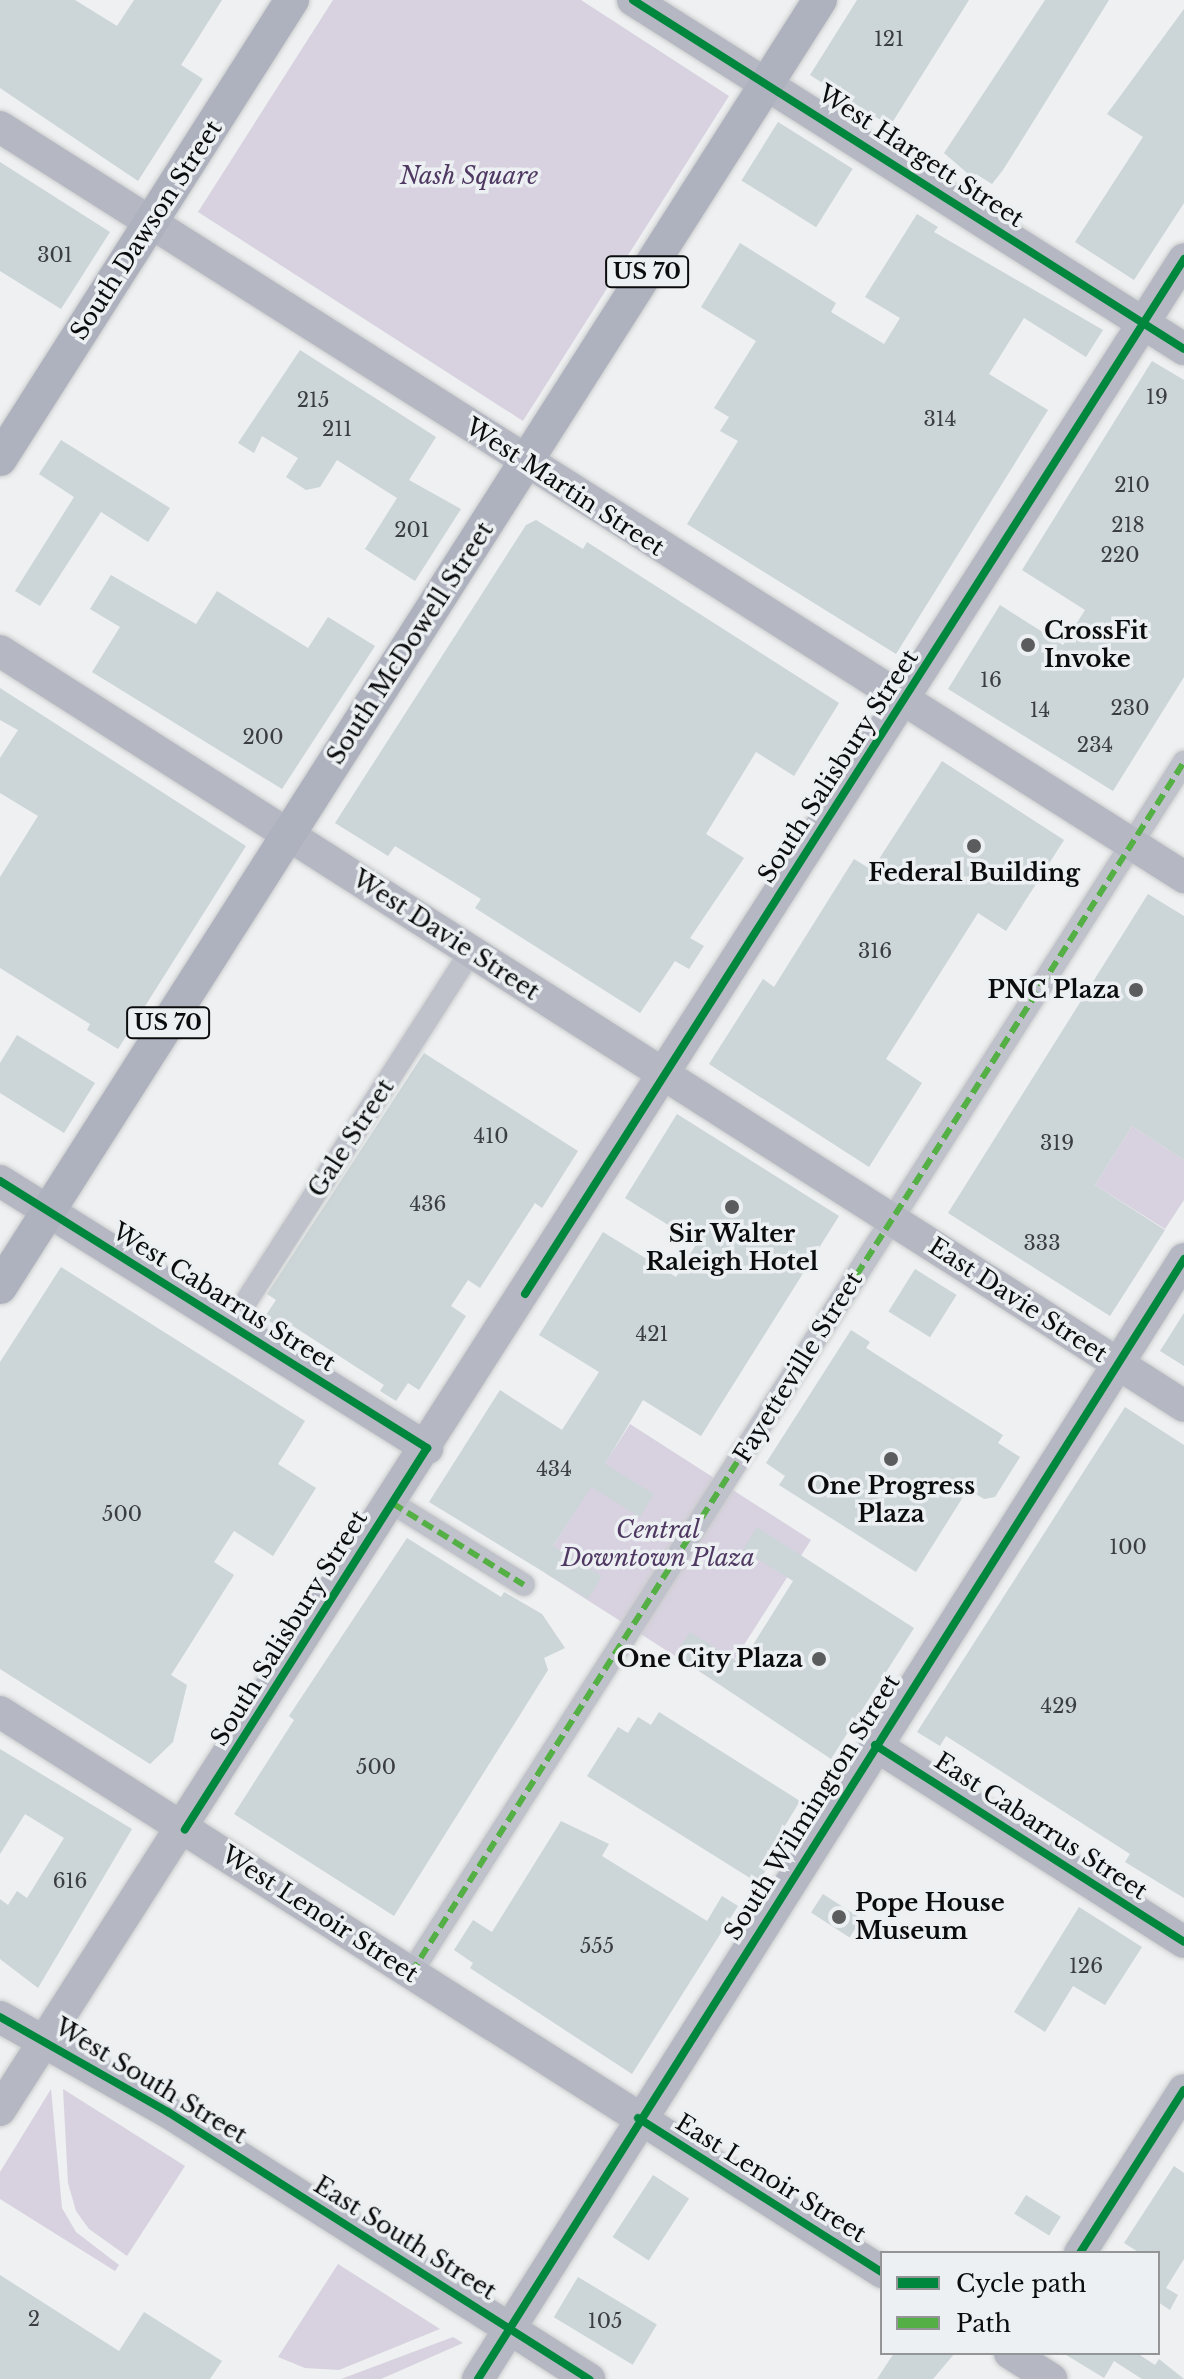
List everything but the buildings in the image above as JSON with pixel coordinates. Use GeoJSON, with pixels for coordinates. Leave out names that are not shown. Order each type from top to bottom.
{"type":"FeatureCollection","features":[{"type":"Feature","properties":{"kind":"main road","name":"South Dawson Street"},"geometry":{"type":"LineString","coordinates":[[0,459],[292,0]]}},
{"type":"Feature","properties":{"kind":"main road","name":"South McDowell Street"},"geometry":{"type":"LineString","coordinates":[[0,1287],[820,0]]}},
{"type":"Feature","properties":{"kind":"street","name":"West Hargett Street"},"geometry":{"type":"LineString","coordinates":[[633,0],[1184,349]]}},
{"type":"Feature","properties":{"kind":"street","name":"West Martin Street"},"geometry":{"type":"LineString","coordinates":[[0,127],[1184,877]]}},
{"type":"Feature","properties":{"kind":"street","name":"South Salisbury Street"},"geometry":{"type":"LineString","coordinates":[[0,2110],[185,1830],[1184,259]]}},
{"type":"Feature","properties":{"kind":"street","name":"West Davie Street"},"geometry":{"type":"LineString","coordinates":[[0,651],[892,1220]]}},
{"type":"Feature","properties":{"kind":"street","name":"Fayetteville Street"},"geometry":{"type":"LineString","coordinates":[[411,1973],[1184,762]]}},
{"type":"Feature","properties":{"kind":"street","name":"Gale Street"},"geometry":{"type":"LineString","coordinates":[[231,1325],[471,951]]}},
{"type":"Feature","properties":{"kind":"street","name":"West Cabarrus Street"},"geometry":{"type":"LineString","coordinates":[[0,1181],[427,1448]]}},
{"type":"Feature","properties":{"kind":"street","name":"East Davie Street"},"geometry":{"type":"LineString","coordinates":[[892,1220],[1184,1406]]}},
{"type":"Feature","properties":{"kind":"street","name":"South Wilmington Street"},"geometry":{"type":"LineString","coordinates":[[478,2379],[638,2118],[1184,1259]]}},
{"type":"Feature","properties":{"kind":"street"},"geometry":{"type":"LineString","coordinates":[[392,1503],[524,1585]]}},
{"type":"Feature","properties":{"kind":"street","name":"West Lenoir Street"},"geometry":{"type":"LineString","coordinates":[[0,1712],[638,2118]]}},
{"type":"Feature","properties":{"kind":"street","name":"East Cabarrus Street"},"geometry":{"type":"LineString","coordinates":[[875,1745],[1184,1942]]}},
{"type":"Feature","properties":{"kind":"street","name":"West South Street"},"geometry":{"type":"LineString","coordinates":[[0,2017],[46,2041],[280,2183]]}},
{"type":"Feature","properties":{"kind":"street"},"geometry":{"type":"LineString","coordinates":[[1081,2251],[1184,2090]]}},
{"type":"Feature","properties":{"kind":"street","name":"East Lenoir Street"},"geometry":{"type":"LineString","coordinates":[[638,2118],[880,2271]]}},
{"type":"Feature","properties":{"kind":"street","name":"East South Street"},"geometry":{"type":"LineString","coordinates":[[280,2183],[589,2379]]}},
{"type":"Feature","properties":{"kind":"street"},"geometry":{"type":"LineString","coordinates":[[1010,2360],[1051,2379]]}},
{"type":"Feature","properties":{"kind":"green space","name":"Nash Square"},"geometry":{"type":"Polygon","coordinates":[[[333,0],[581,0],[729,96],[523,421],[198,212],[333,0]]]}},
{"type":"Feature","properties":{"kind":"green space"},"geometry":{"type":"Polygon","coordinates":[[[1132,1126],[1184,1160],[1184,1200],[1165,1229],[1095,1185],[1132,1126]]]}},
{"type":"Feature","properties":{"kind":"green space","name":"Central Downtown Plaza"},"geometry":{"type":"Polygon","coordinates":[[[630,1424],[811,1540],[719,1684],[545,1573],[549,1567],[543,1562],[630,1424]]]}},
{"type":"Feature","properties":{"kind":"green space"},"geometry":{"type":"Polygon","coordinates":[[[51,2089],[62,2208],[76,2232],[119,2265],[115,2271],[0,2199],[0,2172],[51,2089]]]}},
{"type":"Feature","properties":{"kind":"green space"},"geometry":{"type":"Polygon","coordinates":[[[63,2089],[185,2166],[127,2256],[89,2229],[76,2211],[68,2183],[63,2089]]]}},
{"type":"Feature","properties":{"kind":"green space"},"geometry":{"type":"Polygon","coordinates":[[[338,2264],[440,2329],[339,2370],[305,2368],[278,2357],[338,2264]]]}},
{"type":"Feature","properties":{"kind":"green space"},"geometry":{"type":"Polygon","coordinates":[[[453,2337],[463,2343],[381,2379],[341,2379],[453,2337]]]}},
{"type":"Feature","properties":{"kind":"marked path"},"geometry":{"type":"LineString","coordinates":[[411,1973],[1184,762]]}},
{"type":"Feature","properties":{"kind":"marked path"},"geometry":{"type":"LineString","coordinates":[[392,1503],[524,1585]]}},
{"type":"Feature","properties":{"kind":"cycle path"},"geometry":{"type":"LineString","coordinates":[[633,0],[1184,349]]}},
{"type":"Feature","properties":{"kind":"cycle path"},"geometry":{"type":"LineString","coordinates":[[525,1294],[1184,259]]}},
{"type":"Feature","properties":{"kind":"cycle path"},"geometry":{"type":"LineString","coordinates":[[0,1181],[427,1448],[185,1830]]}},
{"type":"Feature","properties":{"kind":"cycle path"},"geometry":{"type":"LineString","coordinates":[[478,2379],[1184,1259]]}},
{"type":"Feature","properties":{"kind":"cycle path"},"geometry":{"type":"LineString","coordinates":[[875,1745],[1184,1942]]}},
{"type":"Feature","properties":{"kind":"cycle path"},"geometry":{"type":"LineString","coordinates":[[0,2017],[168,2112],[589,2379]]}},
{"type":"Feature","properties":{"kind":"cycle path"},"geometry":{"type":"LineString","coordinates":[[1081,2251],[1184,2090]]}},
{"type":"Feature","properties":{"kind":"cycle path"},"geometry":{"type":"LineString","coordinates":[[638,2118],[880,2271]]}},
{"type":"Feature","properties":{"kind":"place","name":"CrossFit Invoke"},"geometry":{"type":"Point","coordinates":[1028,645]}},
{"type":"Feature","properties":{"kind":"place","name":"Federal Building"},"geometry":{"type":"Point","coordinates":[974,846]}},
{"type":"Feature","properties":{"kind":"place","name":"PNC Plaza"},"geometry":{"type":"Point","coordinates":[1136,990]}},
{"type":"Feature","properties":{"kind":"place","name":"Sir Walter Raleigh Hotel"},"geometry":{"type":"Point","coordinates":[732,1207]}},
{"type":"Feature","properties":{"kind":"place","name":"One Progress Plaza"},"geometry":{"type":"Point","coordinates":[891,1459]}},
{"type":"Feature","properties":{"kind":"place","name":"One City Plaza"},"geometry":{"type":"Point","coordinates":[819,1659]}},
{"type":"Feature","properties":{"kind":"place","name":"Pope House Museum"},"geometry":{"type":"Point","coordinates":[839,1917]}}]}
